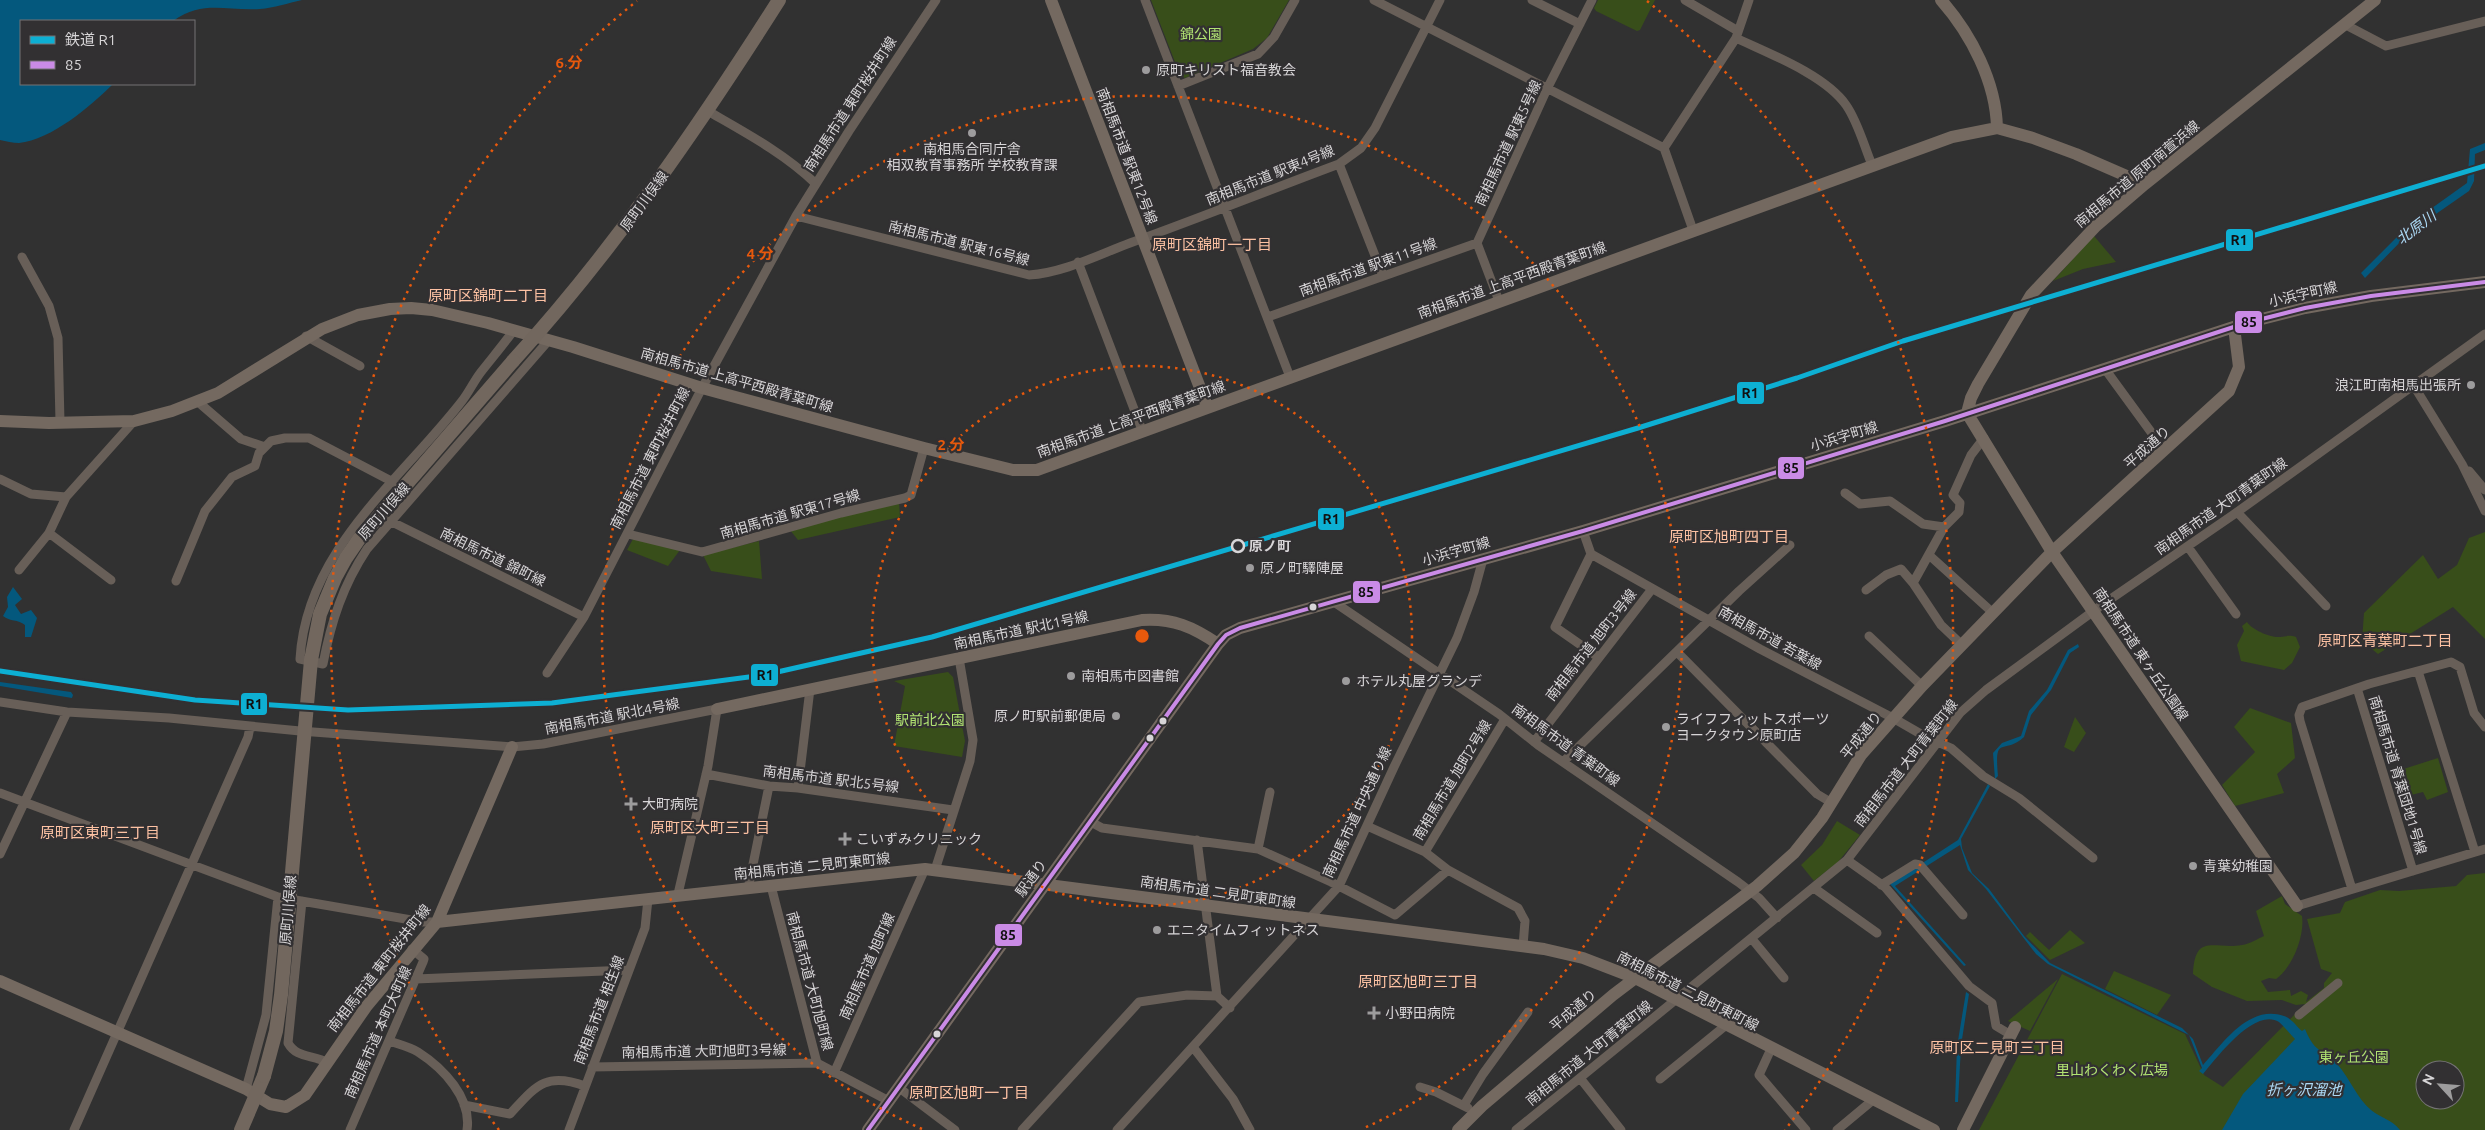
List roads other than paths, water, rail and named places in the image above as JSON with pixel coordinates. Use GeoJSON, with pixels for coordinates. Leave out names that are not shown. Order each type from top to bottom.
{"type":"FeatureCollection","features":[{"type":"Feature","properties":{"kind":"main road","name":"原町川俣線"},"geometry":{"type":"LineString","coordinates":[[242,1130],[252,1091],[264,1076],[276,1030],[281,995],[311,660],[320,614],[335,578],[359,538],[513,361],[542,338],[683,146],[779,0]]}},
{"type":"Feature","properties":{"kind":"street","name":"南相馬市道 東町桜井町線"},"geometry":{"type":"LineString","coordinates":[[547,673],[584,617],[702,388],[796,216],[936,0]]}},
{"type":"Feature","properties":{"kind":"street","name":"南相馬市道 駅東12号線"},"geometry":{"type":"LineString","coordinates":[[1051,0],[1207,406]]}},
{"type":"Feature","properties":{"kind":"street"},"geometry":{"type":"LineString","coordinates":[[1145,0],[1290,378]]}},
{"type":"Feature","properties":{"kind":"street"},"geometry":{"type":"LineString","coordinates":[[1178,86],[1258,54],[1274,37],[1295,0]]}},
{"type":"Feature","properties":{"kind":"street"},"geometry":{"type":"LineString","coordinates":[[1374,0],[1664,148],[1692,230]]}},
{"type":"Feature","properties":{"kind":"street","name":"南相馬市道 駅東4号線"},"geometry":{"type":"LineString","coordinates":[[1142,239],[1339,164],[1361,148],[1375,128],[1440,0]]}},
{"type":"Feature","properties":{"kind":"street"},"geometry":{"type":"LineString","coordinates":[[1532,0],[1580,24]]}},
{"type":"Feature","properties":{"kind":"street","name":"南相馬市道 駅東5号線"},"geometry":{"type":"LineString","coordinates":[[1477,243],[1548,89],[1592,0]]}},
{"type":"Feature","properties":{"kind":"street"},"geometry":{"type":"LineString","coordinates":[[1685,0],[1737,34],[1822,80],[1836,92],[1848,107],[1872,165]]}},
{"type":"Feature","properties":{"kind":"street"},"geometry":{"type":"LineString","coordinates":[[1664,148],[1737,34],[1749,0]]}},
{"type":"Feature","properties":{"kind":"street"},"geometry":{"type":"LineString","coordinates":[[1942,0],[1968,34],[1976,50],[1997,116],[1997,128]]}},
{"type":"Feature","properties":{"kind":"street","name":"南相馬市道 原町南萱浜線"},"geometry":{"type":"LineString","coordinates":[[1967,413],[1971,398],[1978,384],[2031,294],[2083,238],[2145,184],[2375,0]]}},
{"type":"Feature","properties":{"kind":"street"},"geometry":{"type":"LineString","coordinates":[[2344,24],[2386,46],[2485,21]]}},
{"type":"Feature","properties":{"kind":"street"},"geometry":{"type":"LineString","coordinates":[[706,110],[780,154],[799,168],[815,184]]}},
{"type":"Feature","properties":{"kind":"street","name":"南相馬市道 上高平西殿青葉町線"},"geometry":{"type":"LineString","coordinates":[[0,421],[134,421],[172,411],[218,393],[294,346],[306,336],[358,315],[390,309],[412,308],[432,310],[514,330],[702,388],[924,448],[1013,470],[1038,470],[1207,406],[1290,378],[1692,230],[1952,137],[1997,128],[2033,138],[2076,154],[2145,184]]}},
{"type":"Feature","properties":{"kind":"street"},"geometry":{"type":"LineString","coordinates":[[1339,164],[1383,276]]}},
{"type":"Feature","properties":{"kind":"street","name":"南相馬市道 駅東16号線"},"geometry":{"type":"LineString","coordinates":[[796,216],[1029,275],[1040,274],[1078,262],[1142,239]]}},
{"type":"Feature","properties":{"kind":"street"},"geometry":{"type":"LineString","coordinates":[[1477,243],[1499,301]]}},
{"type":"Feature","properties":{"kind":"street","name":"南相馬市道 駅東11号線"},"geometry":{"type":"LineString","coordinates":[[1268,317],[1477,243]]}},
{"type":"Feature","properties":{"kind":"street"},"geometry":{"type":"LineString","coordinates":[[22,257],[49,306],[58,338],[60,422]]}},
{"type":"Feature","properties":{"kind":"street"},"geometry":{"type":"LineString","coordinates":[[1078,262],[1142,430]]}},
{"type":"Feature","properties":{"kind":"street","name":"小浜字町線"},"geometry":{"type":"LineString","coordinates":[[1218,644],[1240,628],[1583,531],[1967,413],[2234,327],[2304,308],[2371,296],[2485,282]]}},
{"type":"Feature","properties":{"kind":"street","name":"平成通り"},"geometry":{"type":"LineString","coordinates":[[1458,1130],[1476,1112],[1635,978],[1750,891],[1794,853],[1832,803],[1861,755],[1922,686],[2052,552],[2229,391],[2239,367],[2234,327]]}},
{"type":"Feature","properties":{"kind":"street"},"geometry":{"type":"LineString","coordinates":[[514,330],[480,373],[463,400],[346,537],[332,559],[313,600],[301,635],[300,659],[323,664],[332,620],[355,567],[413,492],[542,338]]}},
{"type":"Feature","properties":{"kind":"street","name":"南相馬市道 大町青葉町線"},"geometry":{"type":"LineString","coordinates":[[1516,1130],[1848,860],[1960,713],[1972,702],[2093,611],[2188,547],[2485,334]]}},
{"type":"Feature","properties":{"kind":"street"},"geometry":{"type":"LineString","coordinates":[[306,336],[360,366]]}},
{"type":"Feature","properties":{"kind":"street"},"geometry":{"type":"LineString","coordinates":[[2105,369],[2151,432]]}},
{"type":"Feature","properties":{"kind":"street"},"geometry":{"type":"LineString","coordinates":[[2414,386],[2462,464],[2485,511]]}},
{"type":"Feature","properties":{"kind":"street"},"geometry":{"type":"LineString","coordinates":[[197,401],[240,439],[265,447]]}},
{"type":"Feature","properties":{"kind":"street","name":"南相馬市道 東ヶ丘公園線"},"geometry":{"type":"LineString","coordinates":[[1967,413],[2052,552],[2297,906]]}},
{"type":"Feature","properties":{"kind":"street"},"geometry":{"type":"LineString","coordinates":[[19,570],[49,533],[66,497],[134,421]]}},
{"type":"Feature","properties":{"kind":"street"},"geometry":{"type":"LineString","coordinates":[[176,581],[205,511],[232,477],[255,466],[259,453],[271,441],[285,438],[309,438],[393,482]]}},
{"type":"Feature","properties":{"kind":"street"},"geometry":{"type":"LineString","coordinates":[[1913,583],[1944,527],[1959,512],[1960,503],[1952,495],[1971,455],[1984,438]]}},
{"type":"Feature","properties":{"kind":"street","name":"南相馬市道 駅東17号線"},"geometry":{"type":"LineString","coordinates":[[628,534],[702,552],[841,513],[905,498],[911,495],[924,448]]}},
{"type":"Feature","properties":{"kind":"street"},"geometry":{"type":"LineString","coordinates":[[2462,464],[2485,490]]}},
{"type":"Feature","properties":{"kind":"street"},"geometry":{"type":"LineString","coordinates":[[0,479],[31,494],[66,497]]}},
{"type":"Feature","properties":{"kind":"street"},"geometry":{"type":"LineString","coordinates":[[1845,493],[1860,504],[1890,501],[1924,524],[1944,527]]}},
{"type":"Feature","properties":{"kind":"street"},"geometry":{"type":"LineString","coordinates":[[2237,512],[2326,606]]}},
{"type":"Feature","properties":{"kind":"street","name":"南相馬市道 錦町線"},"geometry":{"type":"LineString","coordinates":[[390,521],[584,617]]}},
{"type":"Feature","properties":{"kind":"street"},"geometry":{"type":"LineString","coordinates":[[1583,531],[1591,554],[1555,627],[1598,657]]}},
{"type":"Feature","properties":{"kind":"street"},"geometry":{"type":"LineString","coordinates":[[49,533],[111,580]]}},
{"type":"Feature","properties":{"kind":"street"},"geometry":{"type":"LineString","coordinates":[[1564,761],[1709,620],[1790,545]]}},
{"type":"Feature","properties":{"kind":"street"},"geometry":{"type":"LineString","coordinates":[[2188,547],[2236,614]]}},
{"type":"Feature","properties":{"kind":"street","name":"南相馬市道 若葉線"},"geometry":{"type":"LineString","coordinates":[[1591,554],[1709,620],[1957,752],[1983,776],[2019,798],[2093,858]]}},
{"type":"Feature","properties":{"kind":"street"},"geometry":{"type":"LineString","coordinates":[[1929,555],[1992,612]]}},
{"type":"Feature","properties":{"kind":"street","name":"南相馬市道 中央通り線"},"geometry":{"type":"LineString","coordinates":[[1117,1130],[1339,886],[1440,674],[1466,615],[1484,559]]}},
{"type":"Feature","properties":{"kind":"street"},"geometry":{"type":"LineString","coordinates":[[1866,590],[1886,575],[1901,570],[1913,583],[1941,625],[1962,644]]}},
{"type":"Feature","properties":{"kind":"street","name":"南相馬市道 旭町3号線"},"geometry":{"type":"LineString","coordinates":[[1534,742],[1652,589]]}},
{"type":"Feature","properties":{"kind":"street","name":"南相馬市道 青葉町線"},"geometry":{"type":"LineString","coordinates":[[1334,602],[1750,891],[1777,918]]}},
{"type":"Feature","properties":{"kind":"street","name":"南相馬市道 駅北1号線"},"geometry":{"type":"LineString","coordinates":[[718,709],[1155,619],[1184,624],[1218,644]]}},
{"type":"Feature","properties":{"kind":"street"},"geometry":{"type":"LineString","coordinates":[[1869,636],[1922,686]]}},
{"type":"Feature","properties":{"kind":"street","name":"駅通り"},"geometry":{"type":"LineString","coordinates":[[868,1130],[1218,644]]}},
{"type":"Feature","properties":{"kind":"street"},"geometry":{"type":"LineString","coordinates":[[1677,652],[1817,794],[1832,803]]}},
{"type":"Feature","properties":{"kind":"street","name":"南相馬市道 旭町線"},"geometry":{"type":"LineString","coordinates":[[834,1073],[930,870],[970,761],[973,740],[959,658]]}},
{"type":"Feature","properties":{"kind":"street"},"geometry":{"type":"LineString","coordinates":[[2352,889],[2299,716],[2302,707],[2357,688],[2451,662],[2460,667],[2474,713],[2485,727]]}},
{"type":"Feature","properties":{"kind":"street"},"geometry":{"type":"LineString","coordinates":[[2418,671],[2476,852]]}},
{"type":"Feature","properties":{"kind":"street","name":"南相馬市道 青葉団地1号線"},"geometry":{"type":"LineString","coordinates":[[2357,688],[2413,871]]}},
{"type":"Feature","properties":{"kind":"street"},"geometry":{"type":"LineString","coordinates":[[798,788],[810,689]]}},
{"type":"Feature","properties":{"kind":"street","name":"南相馬市道 駅北4号線"},"geometry":{"type":"LineString","coordinates":[[0,702],[67,712],[169,718],[250,727],[512,748],[543,744],[718,709]]}},
{"type":"Feature","properties":{"kind":"street"},"geometry":{"type":"LineString","coordinates":[[678,894],[706,774],[718,709]]}},
{"type":"Feature","properties":{"kind":"street"},"geometry":{"type":"LineString","coordinates":[[0,854],[67,712]]}},
{"type":"Feature","properties":{"kind":"street","name":"南相馬市道 旭町2号線"},"geometry":{"type":"LineString","coordinates":[[1367,826],[1425,852],[1505,719]]}},
{"type":"Feature","properties":{"kind":"street"},"geometry":{"type":"LineString","coordinates":[[74,1130],[248,737],[250,727]]}},
{"type":"Feature","properties":{"kind":"street"},"geometry":{"type":"LineString","coordinates":[[252,1091],[266,1015],[300,731]]}},
{"type":"Feature","properties":{"kind":"street"},"geometry":{"type":"LineString","coordinates":[[310,732],[288,1043],[293,1051],[302,1055],[318,1057],[328,1062]]}},
{"type":"Feature","properties":{"kind":"street","name":"南相馬市道 東町桜井町線"},"geometry":{"type":"LineString","coordinates":[[0,981],[252,1091],[270,1104],[286,1107],[305,1095],[366,1007],[412,949],[437,922],[512,748]]}},
{"type":"Feature","properties":{"kind":"street","name":"南相馬市道 駅北5号線"},"geometry":{"type":"LineString","coordinates":[[706,774],[769,786],[798,788],[953,810]]}},
{"type":"Feature","properties":{"kind":"street"},"geometry":{"type":"LineString","coordinates":[[748,888],[769,786]]}},
{"type":"Feature","properties":{"kind":"street"},"geometry":{"type":"LineString","coordinates":[[1258,849],[1270,792]]}},
{"type":"Feature","properties":{"kind":"street","name":"南相馬市道 二見町東町線"},"geometry":{"type":"LineString","coordinates":[[0,793],[191,866],[281,897],[423,922],[458,922],[678,894],[930,870],[1391,928],[1565,953],[1635,978],[1725,1026],[1934,1130]]}},
{"type":"Feature","properties":{"kind":"street"},"geometry":{"type":"LineString","coordinates":[[1090,822],[1102,828],[1258,849],[1339,886],[1395,915]]}},
{"type":"Feature","properties":{"kind":"street"},"geometry":{"type":"LineString","coordinates":[[1197,840],[1217,996],[1230,1008]]}},
{"type":"Feature","properties":{"kind":"street"},"geometry":{"type":"LineString","coordinates":[[2297,906],[2485,849]]}},
{"type":"Feature","properties":{"kind":"street"},"geometry":{"type":"LineString","coordinates":[[1425,852],[1448,870],[1518,908],[1525,921],[1523,946]]}},
{"type":"Feature","properties":{"kind":"street"},"geometry":{"type":"LineString","coordinates":[[1848,860],[1881,885],[1969,986],[1992,1004],[1996,1026],[2013,1031],[1962,1130]]}},
{"type":"Feature","properties":{"kind":"street"},"geometry":{"type":"LineString","coordinates":[[1881,885],[1915,864],[1921,866],[1963,915]]}},
{"type":"Feature","properties":{"kind":"street"},"geometry":{"type":"LineString","coordinates":[[1391,928],[1395,915],[1448,870]]}},
{"type":"Feature","properties":{"kind":"street","name":"南相馬市道 大町旭町線"},"geometry":{"type":"LineString","coordinates":[[771,886],[817,1063],[889,1101]]}},
{"type":"Feature","properties":{"kind":"street"},"geometry":{"type":"LineString","coordinates":[[1814,888],[1877,932]]}},
{"type":"Feature","properties":{"kind":"street","name":"南相馬市道 相生線"},"geometry":{"type":"LineString","coordinates":[[569,1130],[645,928],[648,899]]}},
{"type":"Feature","properties":{"kind":"street"},"geometry":{"type":"LineString","coordinates":[[1752,939],[1784,978]]}},
{"type":"Feature","properties":{"kind":"street","name":"南相馬市道 本町大町線"},"geometry":{"type":"LineString","coordinates":[[350,1130],[424,959],[412,949]]}},
{"type":"Feature","properties":{"kind":"street"},"geometry":{"type":"LineString","coordinates":[[416,979],[628,970]]}},
{"type":"Feature","properties":{"kind":"street"},"geometry":{"type":"LineString","coordinates":[[2299,1015],[2338,983]]}},
{"type":"Feature","properties":{"kind":"street"},"geometry":{"type":"LineString","coordinates":[[1022,1130],[1139,1002],[1187,995],[1217,996]]}},
{"type":"Feature","properties":{"kind":"street"},"geometry":{"type":"LineString","coordinates":[[1464,1105],[1483,1074],[1528,1012]]}},
{"type":"Feature","properties":{"kind":"street"},"geometry":{"type":"LineString","coordinates":[[1660,1079],[1725,1026]]}},
{"type":"Feature","properties":{"kind":"street"},"geometry":{"type":"LineString","coordinates":[[389,1041],[417,1051],[445,1074],[461,1096],[469,1118],[467,1130]]}},
{"type":"Feature","properties":{"kind":"street"},"geometry":{"type":"LineString","coordinates":[[1193,1047],[1233,1099],[1250,1130]]}},
{"type":"Feature","properties":{"kind":"street"},"geometry":{"type":"LineString","coordinates":[[1772,1049],[1759,1075],[1806,1130]]}},
{"type":"Feature","properties":{"kind":"street","name":"南相馬市道 大町旭町3号線"},"geometry":{"type":"LineString","coordinates":[[592,1067],[817,1063]]}},
{"type":"Feature","properties":{"kind":"street"},"geometry":{"type":"LineString","coordinates":[[1580,1078],[1621,1130]]}},
{"type":"Feature","properties":{"kind":"street"},"geometry":{"type":"LineString","coordinates":[[464,1105],[510,1114],[536,1086],[553,1080],[574,1082],[585,1086]]}},
{"type":"Feature","properties":{"kind":"street"},"geometry":{"type":"LineString","coordinates":[[898,1087],[949,1128]]}},
{"type":"Feature","properties":{"kind":"street"},"geometry":{"type":"LineString","coordinates":[[1420,1087],[1464,1105],[1476,1112]]}},
{"type":"Feature","properties":{"kind":"street"},"geometry":{"type":"LineString","coordinates":[[1837,1130],[1873,1100]]}},
{"type":"Feature","properties":{"kind":"water"},"geometry":{"type":"Polygon","coordinates":[[[0,0],[302,0],[260,9],[204,9],[194,11],[175,20],[20,20],[20,85],[112,85],[82,112],[44,136],[19,143],[0,140],[0,0]]]}},
{"type":"Feature","properties":{"kind":"water","name":"北原川"},"geometry":{"type":"Polygon","coordinates":[[[2485,143],[2485,150],[2475,154],[2474,181],[2469,191],[2410,232],[2365,278],[2361,273],[2411,223],[2467,183],[2470,149],[2485,143]]]}},
{"type":"Feature","properties":{"kind":"water"},"geometry":{"type":"Polygon","coordinates":[[[13,587],[22,599],[15,605],[21,614],[31,610],[37,618],[31,637],[25,637],[25,625],[3,616],[8,607],[7,597],[13,587]]]}},
{"type":"Feature","properties":{"kind":"water"},"geometry":{"type":"Polygon","coordinates":[[[2078,644],[2079,647],[2070,653],[2051,690],[2031,715],[2024,737],[1999,750],[1997,754],[1998,776],[1995,779],[1993,753],[2002,743],[2021,736],[2029,711],[2047,690],[2068,650],[2078,644]]]}},
{"type":"Feature","properties":{"kind":"water"},"geometry":{"type":"Polygon","coordinates":[[[0,682],[71,692],[73,695],[72,698],[0,686],[0,682]]]}},
{"type":"Feature","properties":{"kind":"water"},"geometry":{"type":"Polygon","coordinates":[[[1988,784],[1990,786],[1961,839],[1962,848],[1972,873],[1989,889],[2024,936],[2050,963],[2182,1028],[2189,1035],[2048,964],[2036,954],[1986,889],[1968,870],[1960,845],[1895,886],[1966,965],[1964,966],[1890,884],[1958,840],[1988,784]]]}},
{"type":"Feature","properties":{"kind":"water"},"geometry":{"type":"Polygon","coordinates":[[[1966,992],[1969,994],[1961,1046],[1958,1102],[1955,1102],[1957,1047],[1966,992]]]}},
{"type":"Feature","properties":{"kind":"water","name":"折ヶ沢溜池"},"geometry":{"type":"Polygon","coordinates":[[[2271,1014],[2287,1017],[2302,1031],[2305,1029],[2316,1048],[2333,1059],[2371,1110],[2393,1123],[2400,1130],[2222,1130],[2243,1094],[2295,1039],[2279,1022],[2269,1019],[2258,1022],[2236,1037],[2203,1074],[2199,1071],[2202,1068],[2189,1035],[2193,1039],[2203,1065],[2228,1037],[2248,1020],[2271,1014]]]}},
{"type":"Feature","properties":{"kind":"rail line","name":"R1"},"geometry":{"type":"LineString","coordinates":[[0,671],[195,700],[348,710],[552,703],[764,675],[932,637],[1638,428],[1797,378],[1903,341],[2485,166]]}},
{"type":"Feature","properties":{"kind":"place","name":"原町キリスト福音教会"},"geometry":{"type":"Point","coordinates":[1146,70]}},
{"type":"Feature","properties":{"kind":"place","name":"南相馬合同庁舎 相双教育事務所 学校教育課"},"geometry":{"type":"Point","coordinates":[972,133]}},
{"type":"Feature","properties":{"kind":"place","name":"浪江町南相馬出張所"},"geometry":{"type":"Point","coordinates":[2471,385]}},
{"type":"Feature","properties":{"kind":"place","name":"原ノ町"},"geometry":{"type":"Point","coordinates":[1238,546]}},
{"type":"Feature","properties":{"kind":"place","name":"原ノ町驛陣屋"},"geometry":{"type":"Point","coordinates":[1250,568]}},
{"type":"Feature","properties":{"kind":"place","name":"南相馬市図書館"},"geometry":{"type":"Point","coordinates":[1071,676]}},
{"type":"Feature","properties":{"kind":"place","name":"ホテル丸屋グランデ"},"geometry":{"type":"Point","coordinates":[1346,681]}},
{"type":"Feature","properties":{"kind":"place","name":"原ノ町駅前郵便局"},"geometry":{"type":"Point","coordinates":[1116,716]}},
{"type":"Feature","properties":{"kind":"place","name":"ライフフィットスポーツ ヨークタウン原町店"},"geometry":{"type":"Point","coordinates":[1666,727]}},
{"type":"Feature","properties":{"kind":"place","name":"大町病院"},"geometry":{"type":"Point","coordinates":[631,804]}},
{"type":"Feature","properties":{"kind":"place","name":"こいずみクリニック"},"geometry":{"type":"Point","coordinates":[845,839]}},
{"type":"Feature","properties":{"kind":"place","name":"青葉幼稚園"},"geometry":{"type":"Point","coordinates":[2193,866]}},
{"type":"Feature","properties":{"kind":"place","name":"エニタイムフィットネス"},"geometry":{"type":"Point","coordinates":[1157,930]}},
{"type":"Feature","properties":{"kind":"place","name":"小野田病院"},"geometry":{"type":"Point","coordinates":[1374,1013]}},
{"type":"Feature","properties":{"kind":"district","name":"原町区錦町一丁目"},"geometry":{"type":"Point","coordinates":[1212,244]}},
{"type":"Feature","properties":{"kind":"district","name":"原町区錦町二丁目"},"geometry":{"type":"Point","coordinates":[488,295]}},
{"type":"Feature","properties":{"kind":"district","name":"原町区旭町四丁目"},"geometry":{"type":"Point","coordinates":[1729,536]}},
{"type":"Feature","properties":{"kind":"district","name":"原町区青葉町二丁目"},"geometry":{"type":"Point","coordinates":[2385,640]}},
{"type":"Feature","properties":{"kind":"district","name":"原町区大町三丁目"},"geometry":{"type":"Point","coordinates":[710,827]}},
{"type":"Feature","properties":{"kind":"district","name":"原町区東町三丁目"},"geometry":{"type":"Point","coordinates":[100,832]}},
{"type":"Feature","properties":{"kind":"district","name":"原町区旭町三丁目"},"geometry":{"type":"Point","coordinates":[1418,981]}},
{"type":"Feature","properties":{"kind":"district","name":"原町区二見町三丁目"},"geometry":{"type":"Point","coordinates":[1997,1047]}},
{"type":"Feature","properties":{"kind":"district","name":"原町区旭町一丁目"},"geometry":{"type":"Point","coordinates":[969,1092]}},
{"type":"Feature","properties":{"kind":"park label","name":"錦公園"},"geometry":{"type":"Point","coordinates":[1201,34]}},
{"type":"Feature","properties":{"kind":"park label","name":"駅前北公園"},"geometry":{"type":"Point","coordinates":[930,720]}},
{"type":"Feature","properties":{"kind":"park label","name":"東ヶ丘公園"},"geometry":{"type":"Point","coordinates":[2354,1057]}},
{"type":"Feature","properties":{"kind":"park label","name":"里山わくわく広場"},"geometry":{"type":"Point","coordinates":[2112,1070]}}]}
